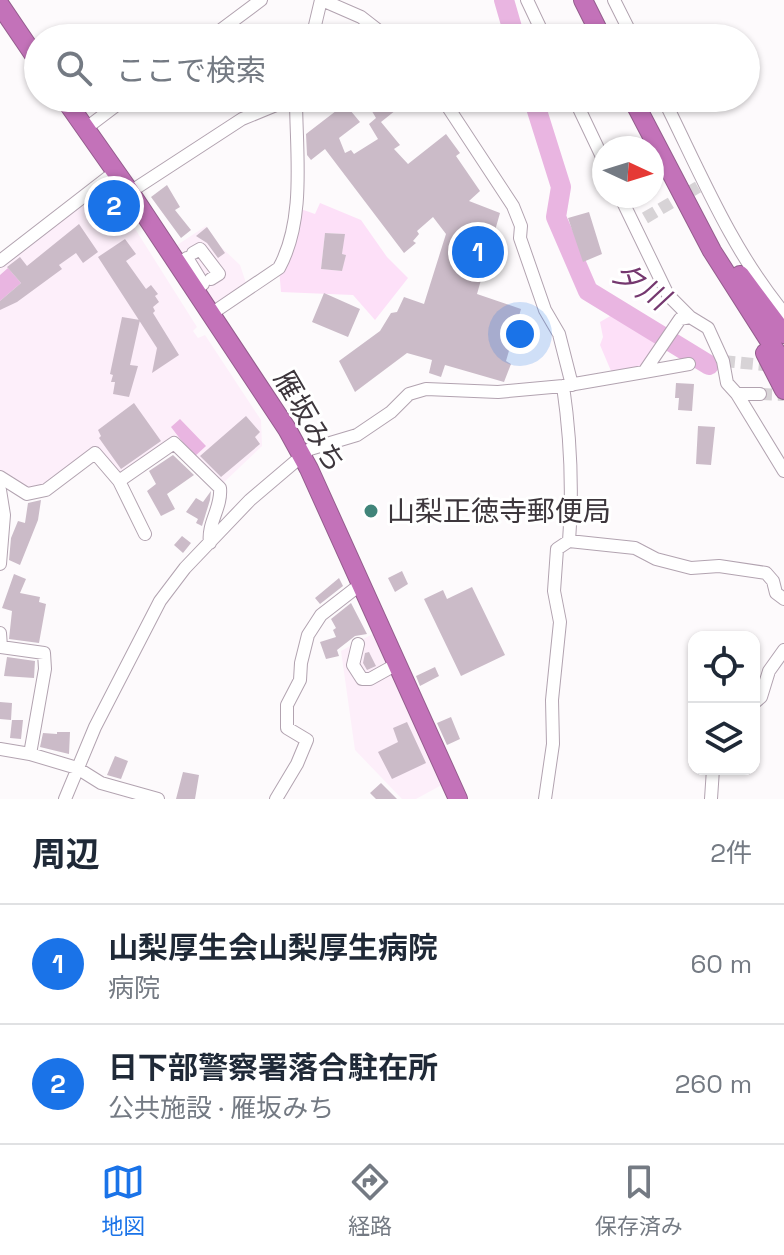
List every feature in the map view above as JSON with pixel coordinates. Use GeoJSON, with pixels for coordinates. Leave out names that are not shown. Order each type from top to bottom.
{"type":"FeatureCollection","features":[{"type":"Feature","properties":{"kind":"highway"},"geometry":{"type":"LineString","coordinates":[[583,0],[595,24]]}},
{"type":"Feature","properties":{"kind":"highway"},"geometry":{"type":"LineString","coordinates":[[0,5],[24,40]]}},
{"type":"Feature","properties":{"kind":"highway","name":"雁坂みち"},"geometry":{"type":"LineString","coordinates":[[73,112],[130,192],[203,284],[211,314],[287,429],[458,799]]}},
{"type":"Feature","properties":{"kind":"highway"},"geometry":{"type":"LineString","coordinates":[[639,112],[784,390]]}},
{"type":"Feature","properties":{"kind":"highway"},"geometry":{"type":"LineString","coordinates":[[640,112],[726,257],[784,334]]}},
{"type":"Feature","properties":{"kind":"highway"},"geometry":{"type":"LineString","coordinates":[[712,251],[784,364]]}},
{"type":"Feature","properties":{"kind":"street"},"geometry":{"type":"LineString","coordinates":[[229,24],[261,0]]}},
{"type":"Feature","properties":{"kind":"street"},"geometry":{"type":"LineString","coordinates":[[316,24],[322,0],[370,24]]}},
{"type":"Feature","properties":{"kind":"street"},"geometry":{"type":"LineString","coordinates":[[527,0],[538,24]]}},
{"type":"Feature","properties":{"kind":"street"},"geometry":{"type":"LineString","coordinates":[[614,0],[626,24]]}},
{"type":"Feature","properties":{"kind":"street"},"geometry":{"type":"LineString","coordinates":[[85,129],[107,112]]}},
{"type":"Feature","properties":{"kind":"street"},"geometry":{"type":"LineString","coordinates":[[130,192],[242,119],[259,112]]}},
{"type":"Feature","properties":{"kind":"street"},"geometry":{"type":"LineString","coordinates":[[211,314],[279,268],[285,257],[293,231],[297,186],[294,112]]}},
{"type":"Feature","properties":{"kind":"street"},"geometry":{"type":"LineString","coordinates":[[451,112],[513,206],[521,226],[520,238],[545,310],[559,334],[567,386],[572,456],[569,541]]}},
{"type":"Feature","properties":{"kind":"street"},"geometry":{"type":"LineString","coordinates":[[581,112],[592,136]]}},
{"type":"Feature","properties":{"kind":"street"},"geometry":{"type":"LineString","coordinates":[[669,112],[702,185],[734,242],[784,313]]}},
{"type":"Feature","properties":{"kind":"street"},"geometry":{"type":"LineString","coordinates":[[0,261],[115,172]]}},
{"type":"Feature","properties":{"kind":"street"},"geometry":{"type":"LineString","coordinates":[[629,208],[640,222],[668,295],[690,317],[708,328],[723,361],[727,383],[737,394],[784,471]]}},
{"type":"Feature","properties":{"kind":"street"},"geometry":{"type":"LineString","coordinates":[[186,259],[200,249],[219,274],[203,284]]}},
{"type":"Feature","properties":{"kind":"street"},"geometry":{"type":"LineString","coordinates":[[644,372],[680,319],[690,317]]}},
{"type":"Feature","properties":{"kind":"street"},"geometry":{"type":"LineString","coordinates":[[65,799],[77,768],[160,601],[185,568],[250,500],[310,449],[357,435],[391,412],[409,394],[426,389],[474,393],[567,386],[689,364]]}},
{"type":"Feature","properties":{"kind":"street"},"geometry":{"type":"LineString","coordinates":[[737,394],[760,394]]}},
{"type":"Feature","properties":{"kind":"street"},"geometry":{"type":"LineString","coordinates":[[119,481],[174,443],[220,488],[221,498],[208,530],[210,543]]}},
{"type":"Feature","properties":{"kind":"street"},"geometry":{"type":"LineString","coordinates":[[0,477],[27,494],[46,490],[95,453],[119,481],[145,534]]}},
{"type":"Feature","properties":{"kind":"street"},"geometry":{"type":"LineString","coordinates":[[0,490],[4,515],[0,564]]}},
{"type":"Feature","properties":{"kind":"street"},"geometry":{"type":"LineString","coordinates":[[545,799],[553,744],[552,700],[560,622],[554,591],[557,549],[569,541],[635,548],[656,559],[691,568],[719,566],[766,573],[773,581],[776,593],[784,599]]}},
{"type":"Feature","properties":{"kind":"street"},"geometry":{"type":"LineString","coordinates":[[276,799],[307,740],[287,728],[287,705],[300,680],[308,635],[321,615],[361,584]]}},
{"type":"Feature","properties":{"kind":"street"},"geometry":{"type":"LineString","coordinates":[[0,633],[1,647],[44,653],[45,669],[30,754]]}},
{"type":"Feature","properties":{"kind":"street"},"geometry":{"type":"LineString","coordinates":[[358,644],[353,665],[362,679],[370,679],[397,664]]}},
{"type":"Feature","properties":{"kind":"street"},"geometry":{"type":"LineString","coordinates":[[760,698],[769,671],[784,650]]}},
{"type":"Feature","properties":{"kind":"street"},"geometry":{"type":"LineString","coordinates":[[0,749],[77,768],[101,783],[158,799]]}},
{"type":"Feature","properties":{"kind":"street"},"geometry":{"type":"LineString","coordinates":[[711,799],[713,775]]}},
{"type":"Feature","properties":{"kind":"shaded area"},"geometry":{"type":"Polygon","coordinates":[[[115,172],[135,201],[127,216],[197,327],[193,331],[198,338],[205,335],[261,420],[262,446],[220,486],[178,441],[119,481],[95,453],[46,490],[27,494],[0,477],[0,269],[18,256],[14,249],[115,172]]]}},
{"type":"Feature","properties":{"kind":"shaded area"},"geometry":{"type":"Polygon","coordinates":[[[320,203],[361,220],[387,257],[408,278],[375,320],[353,295],[281,292],[279,268],[295,207],[315,214],[320,203]],[[325,233],[321,269],[342,271],[344,234],[325,233]]]}},
{"type":"Feature","properties":{"kind":"shaded area"},"geometry":{"type":"Polygon","coordinates":[[[206,226],[221,247],[240,265],[247,286],[211,314],[168,251],[206,226]]]}},
{"type":"Feature","properties":{"kind":"shaded area"},"geometry":{"type":"Polygon","coordinates":[[[8,268],[21,283],[0,301],[0,275],[8,268]]]}},
{"type":"Feature","properties":{"kind":"shaded area"},"geometry":{"type":"Polygon","coordinates":[[[612,315],[660,347],[644,372],[614,378],[600,345],[603,337],[600,322],[612,315]]]}},
{"type":"Feature","properties":{"kind":"shaded area"},"geometry":{"type":"Polygon","coordinates":[[[180,419],[206,446],[194,457],[171,427],[180,419]]]}},
{"type":"Feature","properties":{"kind":"shaded area"},"geometry":{"type":"Polygon","coordinates":[[[382,629],[449,781],[416,799],[402,799],[355,750],[341,651],[382,629]]]}},
{"type":"Feature","properties":{"kind":"building"},"geometry":{"type":"Polygon","coordinates":[[[335,112],[352,112],[360,122],[339,138],[345,153],[351,150],[354,154],[378,139],[369,124],[376,118],[372,112],[394,112],[381,122],[400,145],[394,149],[408,164],[446,134],[460,153],[456,156],[480,191],[469,201],[500,213],[477,294],[521,309],[506,361],[511,364],[504,382],[445,365],[441,377],[429,373],[432,360],[407,353],[355,392],[339,361],[380,331],[391,313],[397,312],[404,297],[424,304],[446,234],[433,217],[417,231],[419,234],[413,241],[416,243],[404,253],[325,149],[311,160],[307,155],[306,134],[335,112]]]}},
{"type":"Feature","properties":{"kind":"building"},"geometry":{"type":"Polygon","coordinates":[[[167,185],[180,207],[175,210],[191,230],[181,238],[151,197],[167,185]]]}},
{"type":"Feature","properties":{"kind":"building"},"geometry":{"type":"Polygon","coordinates":[[[107,193],[120,211],[105,222],[92,203],[107,193]]]}},
{"type":"Feature","properties":{"kind":"building"},"geometry":{"type":"Polygon","coordinates":[[[589,212],[602,254],[583,262],[568,218],[589,212]]]}},
{"type":"Feature","properties":{"kind":"building"},"geometry":{"type":"Polygon","coordinates":[[[79,224],[98,252],[83,263],[76,253],[59,265],[62,269],[17,302],[0,310],[0,301],[21,283],[7,267],[20,257],[27,266],[79,224]]]}},
{"type":"Feature","properties":{"kind":"building"},"geometry":{"type":"Polygon","coordinates":[[[207,227],[225,253],[218,258],[207,243],[196,236],[207,227]]]}},
{"type":"Feature","properties":{"kind":"building"},"geometry":{"type":"Polygon","coordinates":[[[325,233],[345,234],[342,254],[346,255],[342,271],[321,269],[325,233]]]}},
{"type":"Feature","properties":{"kind":"building"},"geometry":{"type":"Polygon","coordinates":[[[125,239],[136,254],[126,261],[146,289],[151,285],[158,294],[155,296],[159,302],[153,307],[153,313],[179,355],[152,373],[157,348],[98,257],[125,239]]]}},
{"type":"Feature","properties":{"kind":"building"},"geometry":{"type":"Polygon","coordinates":[[[324,293],[360,309],[348,337],[312,322],[324,293]]]}},
{"type":"Feature","properties":{"kind":"building"},"geometry":{"type":"Polygon","coordinates":[[[122,317],[140,320],[130,365],[138,366],[129,397],[113,394],[115,382],[111,382],[113,375],[110,374],[122,317]]]}},
{"type":"Feature","properties":{"kind":"building"},"geometry":{"type":"Polygon","coordinates":[[[676,383],[694,384],[692,411],[678,410],[676,383]]]}},
{"type":"Feature","properties":{"kind":"building"},"geometry":{"type":"Polygon","coordinates":[[[134,403],[161,441],[121,469],[99,438],[98,430],[134,403]]]}},
{"type":"Feature","properties":{"kind":"building"},"geometry":{"type":"Polygon","coordinates":[[[246,416],[260,432],[255,437],[260,444],[221,477],[200,456],[246,416]]]}},
{"type":"Feature","properties":{"kind":"building"},"geometry":{"type":"Polygon","coordinates":[[[698,426],[715,427],[711,465],[696,464],[698,426]]]}},
{"type":"Feature","properties":{"kind":"building"},"geometry":{"type":"Polygon","coordinates":[[[173,455],[194,475],[167,494],[175,509],[161,516],[147,491],[156,484],[149,471],[173,455]]]}},
{"type":"Feature","properties":{"kind":"building"},"geometry":{"type":"Polygon","coordinates":[[[211,491],[202,526],[196,523],[198,519],[186,512],[196,498],[203,502],[211,491]]]}},
{"type":"Feature","properties":{"kind":"building"},"geometry":{"type":"Polygon","coordinates":[[[41,500],[38,520],[20,565],[9,560],[11,538],[18,521],[25,523],[28,503],[41,500]]]}},
{"type":"Feature","properties":{"kind":"building"},"geometry":{"type":"Polygon","coordinates":[[[182,536],[191,543],[183,553],[174,545],[182,536]]]}},
{"type":"Feature","properties":{"kind":"building"},"geometry":{"type":"Polygon","coordinates":[[[402,571],[408,584],[395,592],[388,578],[402,571]]]}},
{"type":"Feature","properties":{"kind":"building"},"geometry":{"type":"Polygon","coordinates":[[[14,574],[26,579],[20,593],[40,597],[39,602],[46,604],[39,643],[9,639],[12,611],[2,608],[14,574]]]}},
{"type":"Feature","properties":{"kind":"building"},"geometry":{"type":"Polygon","coordinates":[[[339,578],[343,586],[320,604],[315,598],[339,578]]]}},
{"type":"Feature","properties":{"kind":"building"},"geometry":{"type":"Polygon","coordinates":[[[472,587],[505,655],[461,676],[424,599],[443,590],[447,599],[472,587]]]}},
{"type":"Feature","properties":{"kind":"building"},"geometry":{"type":"Polygon","coordinates":[[[351,603],[367,634],[355,636],[337,650],[339,656],[326,659],[320,642],[336,637],[333,630],[336,628],[331,619],[351,603]]]}},
{"type":"Feature","properties":{"kind":"building"},"geometry":{"type":"Polygon","coordinates":[[[369,652],[376,666],[367,670],[363,663],[365,653],[369,652]]]}},
{"type":"Feature","properties":{"kind":"building"},"geometry":{"type":"Polygon","coordinates":[[[7,657],[35,661],[34,678],[4,676],[7,657]]]}},
{"type":"Feature","properties":{"kind":"building"},"geometry":{"type":"Polygon","coordinates":[[[435,667],[439,676],[420,686],[416,676],[435,667]]]}},
{"type":"Feature","properties":{"kind":"building"},"geometry":{"type":"Polygon","coordinates":[[[0,702],[12,703],[11,720],[0,719],[0,702]]]}},
{"type":"Feature","properties":{"kind":"building"},"geometry":{"type":"Polygon","coordinates":[[[451,717],[460,739],[447,745],[437,723],[451,717]]]}},
{"type":"Feature","properties":{"kind":"building"},"geometry":{"type":"Polygon","coordinates":[[[12,720],[23,720],[21,739],[10,738],[12,720]]]}},
{"type":"Feature","properties":{"kind":"building"},"geometry":{"type":"Polygon","coordinates":[[[407,722],[426,763],[392,779],[378,752],[398,742],[393,728],[407,722]]]}},
{"type":"Feature","properties":{"kind":"building"},"geometry":{"type":"Polygon","coordinates":[[[70,732],[69,754],[40,747],[43,733],[70,732]]]}},
{"type":"Feature","properties":{"kind":"building"},"geometry":{"type":"Polygon","coordinates":[[[115,756],[128,761],[121,779],[107,775],[115,756]]]}},
{"type":"Feature","properties":{"kind":"building"},"geometry":{"type":"Polygon","coordinates":[[[183,772],[199,775],[195,799],[176,799],[183,772]]]}},
{"type":"Feature","properties":{"kind":"building"},"geometry":{"type":"Polygon","coordinates":[[[381,783],[397,799],[376,799],[370,793],[381,783]]]}},
{"type":"Feature","properties":{"kind":"waterway","name":"夕川"},"geometry":{"type":"LineString","coordinates":[[504,0],[511,24]]}},
{"type":"Feature","properties":{"kind":"waterway","name":"夕川"},"geometry":{"type":"LineString","coordinates":[[537,112],[561,187],[556,217],[588,291],[709,365]]}},
{"type":"Feature","properties":{"kind":"tunnel"},"geometry":{"type":"LineString","coordinates":[[645,218],[698,187]]}},
{"type":"Feature","properties":{"kind":"tunnel"},"geometry":{"type":"LineString","coordinates":[[723,361],[775,366]]}},
{"type":"Feature","properties":{"kind":"tunnel"},"geometry":{"type":"LineString","coordinates":[[760,394],[784,395]]}},
{"type":"Feature","properties":{"kind":"place","name":"日下部警察署落合駐在所"},"geometry":{"type":"Point","coordinates":[114,206]}},
{"type":"Feature","properties":{"kind":"place","name":"山梨厚生会山梨厚生病院"},"geometry":{"type":"Point","coordinates":[478,252]}},
{"type":"Feature","properties":{"kind":"place","name":"山梨正徳寺郵便局"},"geometry":{"type":"Point","coordinates":[371,511]}}]}
